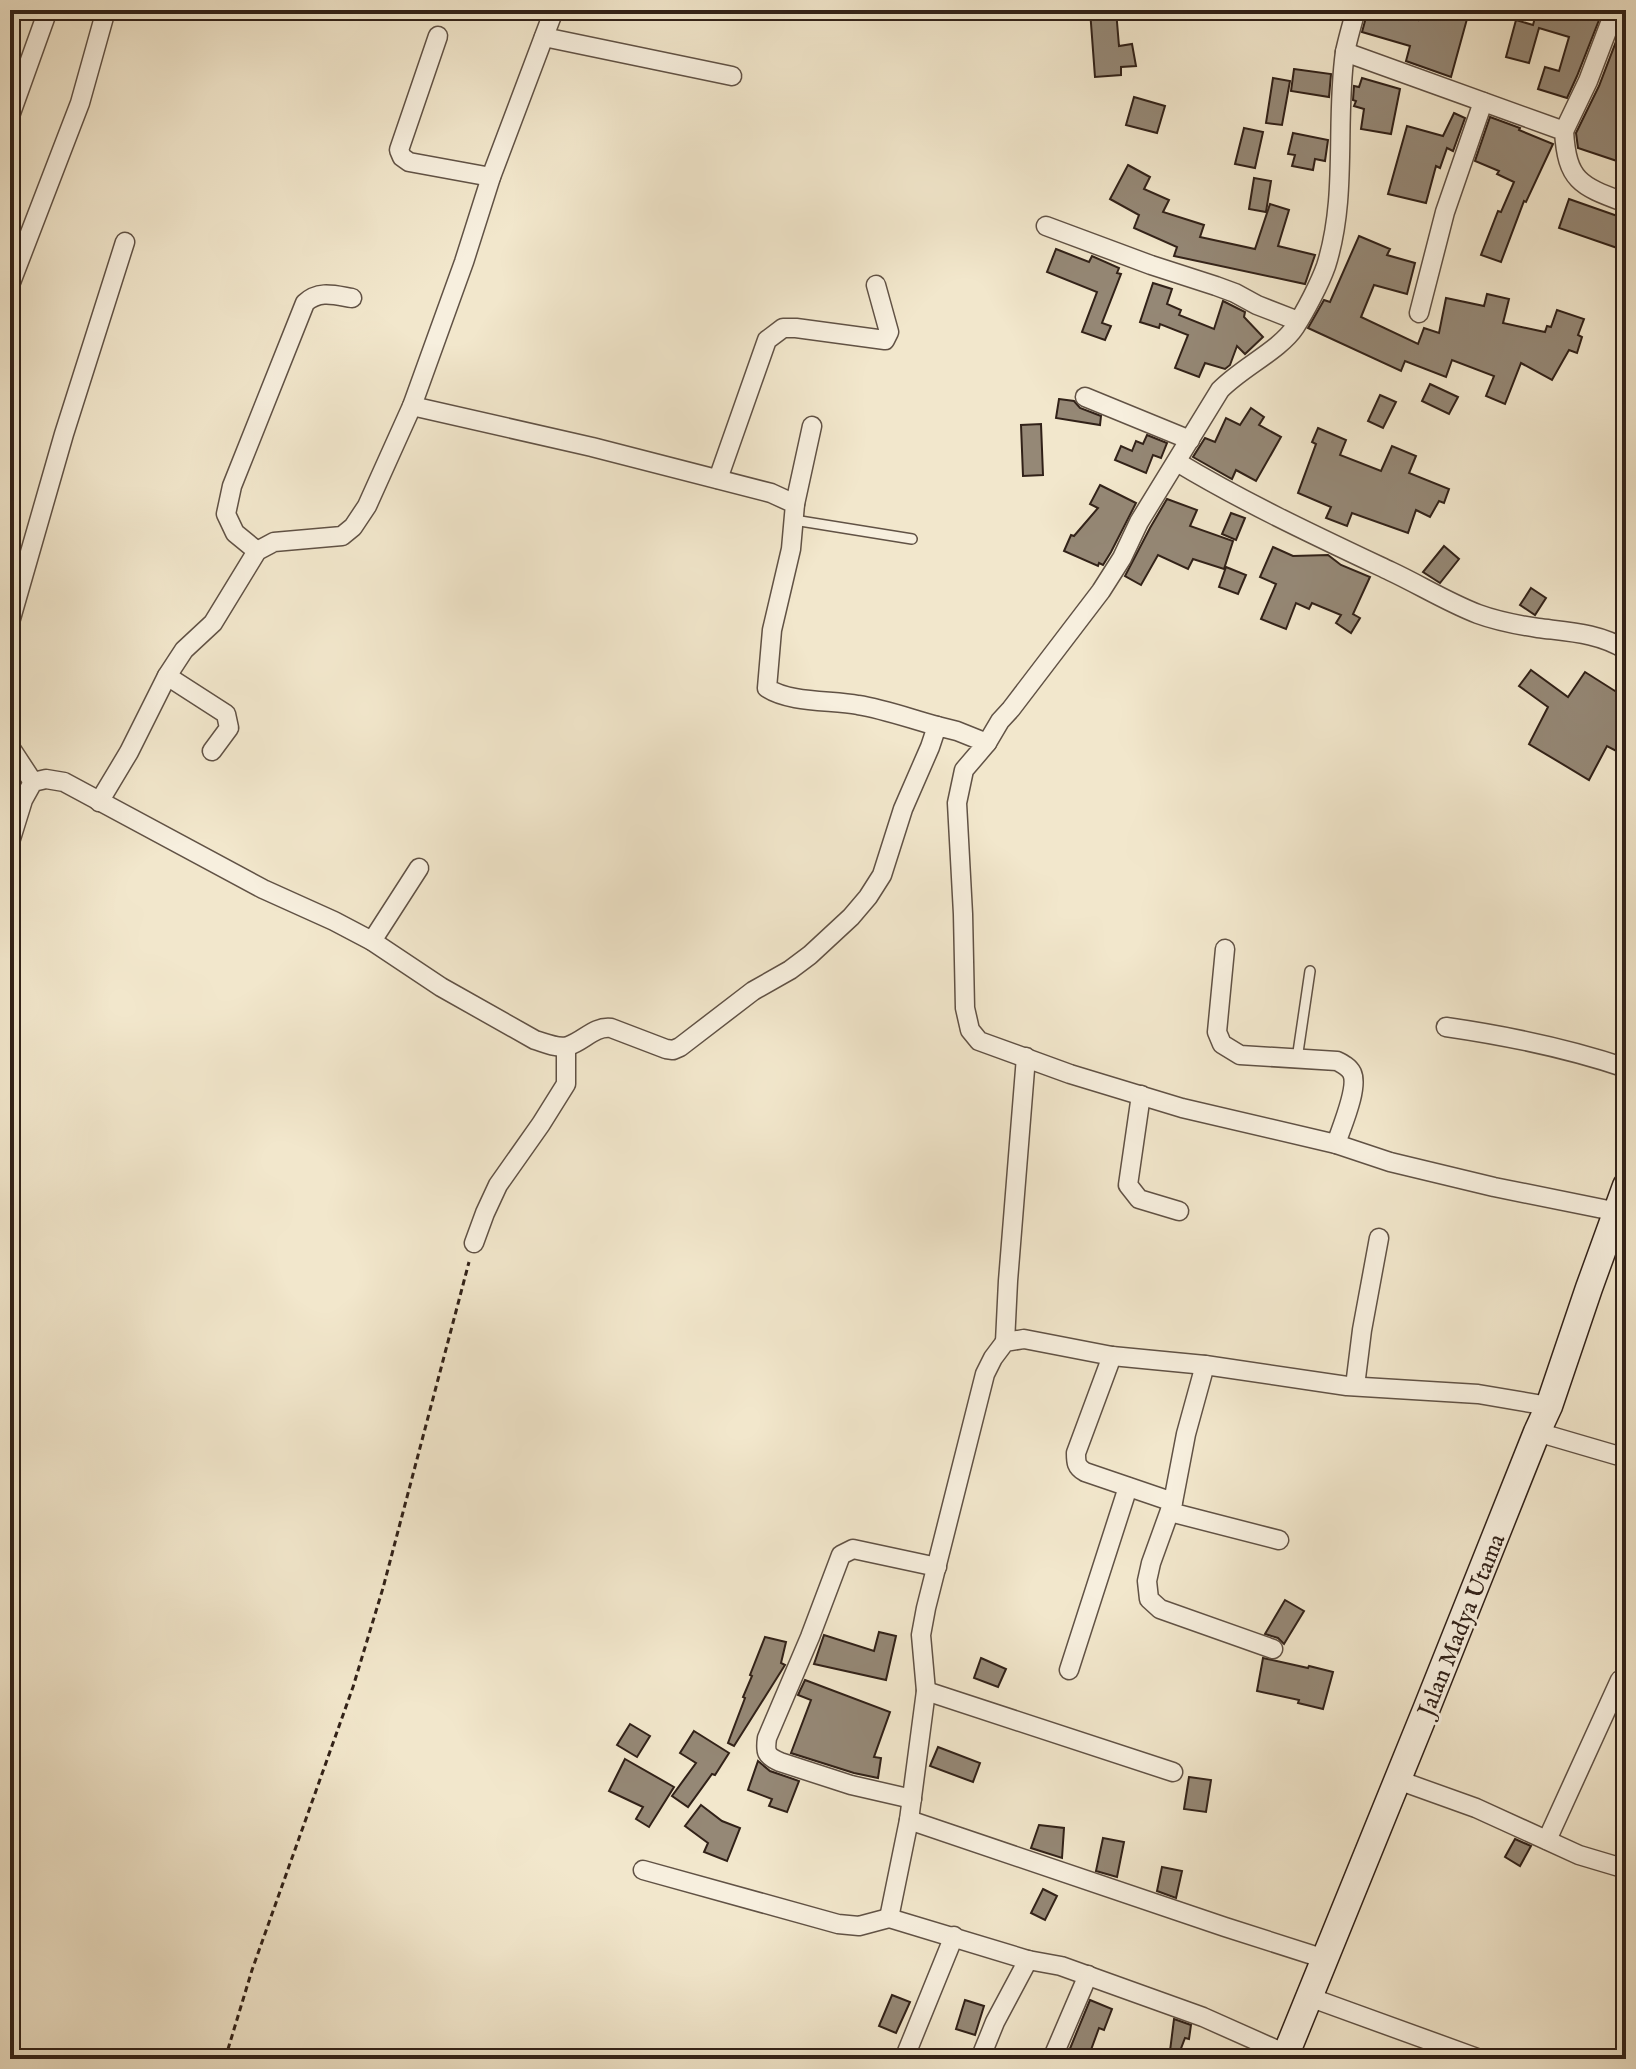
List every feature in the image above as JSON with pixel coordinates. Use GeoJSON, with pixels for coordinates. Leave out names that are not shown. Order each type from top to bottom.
{"type":"FeatureCollection","features":[{"type":"Feature","properties":{"kind":"street"},"geometry":{"type":"LineString","coordinates":[[10,116],[48,10]]}},
{"type":"Feature","properties":{"kind":"street"},"geometry":{"type":"LineString","coordinates":[[10,285],[80,103],[106,10]]}},
{"type":"Feature","properties":{"kind":"street"},"geometry":{"type":"LineString","coordinates":[[99,802],[129,752],[167,676],[184,650],[213,623],[257,551],[274,542],[334,538],[348,532],[367,506],[412,406],[491,177],[554,10]]}},
{"type":"Feature","properties":{"kind":"street"},"geometry":{"type":"LineString","coordinates":[[1356,10],[1345,52],[1338,201],[1325,269],[1294,329],[1226,384],[1139,522],[1122,558],[1101,591],[964,770],[957,803],[968,1025],[979,1041],[1070,1074],[1182,1108],[1336,1144],[1390,1162],[1622,1214]]}},
{"type":"Feature","properties":{"kind":"street"},"geometry":{"type":"LineString","coordinates":[[1615,10],[1588,81],[1564,131],[1569,167],[1575,176],[1584,185],[1626,203]]}},
{"type":"Feature","properties":{"kind":"street"},"geometry":{"type":"LineString","coordinates":[[438,36],[399,150],[409,162],[491,177]]}},
{"type":"Feature","properties":{"kind":"street"},"geometry":{"type":"LineString","coordinates":[[544,37],[732,76]]}},
{"type":"Feature","properties":{"kind":"street"},"geometry":{"type":"LineString","coordinates":[[1345,52],[1564,131]]}},
{"type":"Feature","properties":{"kind":"street"},"geometry":{"type":"LineString","coordinates":[[1419,313],[1445,212],[1483,102]]}},
{"type":"Feature","properties":{"kind":"street"},"geometry":{"type":"LineString","coordinates":[[1046,226],[1235,293],[1298,321]]}},
{"type":"Feature","properties":{"kind":"street"},"geometry":{"type":"LineString","coordinates":[[10,622],[64,434],[125,242]]}},
{"type":"Feature","properties":{"kind":"street"},"geometry":{"type":"LineString","coordinates":[[718,479],[767,340],[783,328],[885,340],[889,332],[876,285]]}},
{"type":"Feature","properties":{"kind":"street"},"geometry":{"type":"LineString","coordinates":[[257,551],[235,533],[226,514],[232,486],[305,303],[319,294],[352,298]]}},
{"type":"Feature","properties":{"kind":"street"},"geometry":{"type":"LineString","coordinates":[[1085,397],[1190,440]]}},
{"type":"Feature","properties":{"kind":"street"},"geometry":{"type":"LineString","coordinates":[[412,406],[592,447],[771,493],[794,512]]}},
{"type":"Feature","properties":{"kind":"street"},"geometry":{"type":"LineString","coordinates":[[812,426],[794,512],[791,549],[772,630],[767,688],[772,692],[808,700],[859,705],[984,741]]}},
{"type":"Feature","properties":{"kind":"street"},"geometry":{"type":"LineString","coordinates":[[1177,462],[1239,498],[1449,602],[1517,624],[1608,640],[1626,650]]}},
{"type":"Feature","properties":{"kind":"street"},"geometry":{"type":"LineString","coordinates":[[167,676],[226,714],[229,728],[212,751]]}},
{"type":"Feature","properties":{"kind":"street"},"geometry":{"type":"LineString","coordinates":[[10,842],[23,800],[33,782],[46,779],[64,782],[263,889],[372,941],[441,987],[523,1034],[549,1045],[566,1047],[602,1027],[673,1050],[753,991],[810,955],[868,897],[882,875],[903,809],[937,726]]}},
{"type":"Feature","properties":{"kind":"street"},"geometry":{"type":"LineString","coordinates":[[10,747],[33,782]]}},
{"type":"Feature","properties":{"kind":"street"},"geometry":{"type":"LineString","coordinates":[[372,941],[419,868]]}},
{"type":"Feature","properties":{"kind":"street"},"geometry":{"type":"LineString","coordinates":[[1225,949],[1217,1032],[1222,1044],[1240,1055],[1337,1061],[1345,1065],[1352,1074],[1355,1086],[1336,1144]]}},
{"type":"Feature","properties":{"kind":"street"},"geometry":{"type":"LineString","coordinates":[[1446,1027],[1538,1043],[1626,1068]]}},
{"type":"Feature","properties":{"kind":"street"},"geometry":{"type":"LineString","coordinates":[[474,1243],[498,1185],[566,1084],[566,1047]]}},
{"type":"Feature","properties":{"kind":"street"},"geometry":{"type":"LineString","coordinates":[[889,1918],[909,1820],[926,1691],[921,1635],[985,1374],[1005,1342],[1026,1057]]}},
{"type":"Feature","properties":{"kind":"street"},"geometry":{"type":"LineString","coordinates":[[1141,1095],[1128,1185],[1139,1199],[1179,1211]]}},
{"type":"Feature","properties":{"kind":"street","name":"Jalan Madya Utama"},"geometry":{"type":"LineString","coordinates":[[1285,2056],[1549,1406],[1589,1288],[1622,1214],[1626,1186]]}},
{"type":"Feature","properties":{"kind":"street"},"geometry":{"type":"LineString","coordinates":[[1355,1386],[1379,1238]]}},
{"type":"Feature","properties":{"kind":"street"},"geometry":{"type":"LineString","coordinates":[[1005,1342],[1024,1339],[1112,1356],[1205,1365],[1355,1386],[1478,1394],[1549,1406]]}},
{"type":"Feature","properties":{"kind":"street"},"geometry":{"type":"LineString","coordinates":[[1112,1356],[1076,1453],[1079,1468],[1172,1507],[1279,1540]]}},
{"type":"Feature","properties":{"kind":"street"},"geometry":{"type":"LineString","coordinates":[[1205,1365],[1186,1434],[1172,1507],[1151,1563],[1147,1581],[1149,1599],[1160,1609],[1273,1649]]}},
{"type":"Feature","properties":{"kind":"street"},"geometry":{"type":"LineString","coordinates":[[1537,1432],[1626,1458]]}},
{"type":"Feature","properties":{"kind":"street"},"geometry":{"type":"LineString","coordinates":[[1069,1670],[1128,1487]]}},
{"type":"Feature","properties":{"kind":"street"},"geometry":{"type":"LineString","coordinates":[[912,1799],[851,1785],[780,1762],[769,1757],[765,1750],[767,1738],[841,1555],[853,1549],[937,1567]]}},
{"type":"Feature","properties":{"kind":"street"},"geometry":{"type":"LineString","coordinates":[[1547,1840],[1620,1680]]}},
{"type":"Feature","properties":{"kind":"street"},"geometry":{"type":"LineString","coordinates":[[926,1691],[1173,1772]]}},
{"type":"Feature","properties":{"kind":"street"},"geometry":{"type":"LineString","coordinates":[[1398,1780],[1476,1808],[1579,1855],[1626,1869]]}},
{"type":"Feature","properties":{"kind":"street"},"geometry":{"type":"LineString","coordinates":[[909,1820],[1325,1959]]}},
{"type":"Feature","properties":{"kind":"street"},"geometry":{"type":"LineString","coordinates":[[643,1870],[838,1924],[859,1926],[889,1918],[1028,1960],[1061,1966],[1203,2017],[1285,2056]]}},
{"type":"Feature","properties":{"kind":"street"},"geometry":{"type":"LineString","coordinates":[[904,2059],[954,1936]]}},
{"type":"Feature","properties":{"kind":"street"},"geometry":{"type":"LineString","coordinates":[[980,2059],[995,2022],[1028,1960]]}},
{"type":"Feature","properties":{"kind":"street"},"geometry":{"type":"LineString","coordinates":[[1052,2059],[1088,1975]]}},
{"type":"Feature","properties":{"kind":"street"},"geometry":{"type":"LineString","coordinates":[[1309,1997],[1480,2059]]}},
{"type":"Feature","properties":{"kind":"lane"},"geometry":{"type":"LineString","coordinates":[[794,512],[912,539]]}},
{"type":"Feature","properties":{"kind":"lane"},"geometry":{"type":"LineString","coordinates":[[1297,1059],[1310,971]]}},
{"type":"Feature","properties":{"kind":"path"},"geometry":{"type":"LineString","coordinates":[[225,2059],[252,1970],[353,1687],[383,1588],[474,1243]]}},
{"type":"Feature","properties":{"kind":"building"},"geometry":{"type":"Polygon","coordinates":[[[1090,10],[1116,10],[1119,46],[1132,44],[1136,66],[1121,67],[1121,75],[1095,77],[1090,10]]]}},
{"type":"Feature","properties":{"kind":"building"},"geometry":{"type":"Polygon","coordinates":[[[1368,10],[1384,10],[1418,20],[1420,10],[1444,10],[1444,13],[1467,19],[1451,77],[1406,61],[1410,46],[1362,32],[1368,10]]]}},
{"type":"Feature","properties":{"kind":"building"},"geometry":{"type":"Polygon","coordinates":[[[1537,10],[1576,10],[1594,15],[1593,18],[1599,20],[1567,98],[1538,89],[1545,67],[1559,71],[1569,37],[1539,28],[1529,63],[1506,57],[1516,20],[1533,25],[1537,10]]]}},
{"type":"Feature","properties":{"kind":"building"},"geometry":{"type":"Polygon","coordinates":[[[1622,26],[1626,28],[1626,164],[1578,148],[1576,133],[1599,86],[1622,26]]]}},
{"type":"Feature","properties":{"kind":"building"},"geometry":{"type":"Polygon","coordinates":[[[1294,69],[1331,74],[1329,97],[1291,91],[1294,69]]]}},
{"type":"Feature","properties":{"kind":"building"},"geometry":{"type":"Polygon","coordinates":[[[1273,78],[1290,81],[1282,125],[1266,123],[1273,78]]]}},
{"type":"Feature","properties":{"kind":"building"},"geometry":{"type":"Polygon","coordinates":[[[1362,78],[1400,89],[1391,134],[1361,129],[1364,109],[1354,106],[1356,101],[1353,100],[1354,86],[1359,87],[1362,78]]]}},
{"type":"Feature","properties":{"kind":"building"},"geometry":{"type":"Polygon","coordinates":[[[1134,97],[1165,106],[1157,133],[1126,125],[1134,97]]]}},
{"type":"Feature","properties":{"kind":"building"},"geometry":{"type":"Polygon","coordinates":[[[1454,113],[1465,118],[1453,151],[1447,148],[1440,168],[1436,166],[1426,203],[1388,194],[1407,126],[1443,136],[1454,113]]]}},
{"type":"Feature","properties":{"kind":"building"},"geometry":{"type":"Polygon","coordinates":[[[1490,117],[1553,144],[1524,201],[1501,262],[1481,255],[1498,211],[1501,212],[1514,182],[1497,174],[1499,171],[1475,161],[1490,117]]]}},
{"type":"Feature","properties":{"kind":"building"},"geometry":{"type":"Polygon","coordinates":[[[1244,128],[1263,132],[1255,168],[1235,164],[1244,128]]]}},
{"type":"Feature","properties":{"kind":"building"},"geometry":{"type":"Polygon","coordinates":[[[1293,133],[1328,140],[1325,161],[1315,159],[1313,170],[1292,166],[1295,155],[1288,154],[1293,133]]]}},
{"type":"Feature","properties":{"kind":"building"},"geometry":{"type":"Polygon","coordinates":[[[1128,165],[1150,177],[1144,189],[1169,200],[1163,212],[1204,225],[1200,237],[1255,249],[1270,204],[1289,210],[1278,246],[1315,255],[1305,284],[1174,256],[1177,247],[1134,228],[1139,215],[1110,199],[1128,165]]]}},
{"type":"Feature","properties":{"kind":"building"},"geometry":{"type":"Polygon","coordinates":[[[1254,178],[1271,181],[1266,212],[1249,209],[1254,178]]]}},
{"type":"Feature","properties":{"kind":"building"},"geometry":{"type":"Polygon","coordinates":[[[1569,199],[1626,219],[1626,251],[1559,228],[1569,199]]]}},
{"type":"Feature","properties":{"kind":"building"},"geometry":{"type":"Polygon","coordinates":[[[1359,236],[1390,249],[1387,255],[1415,263],[1407,294],[1374,285],[1361,317],[1418,344],[1424,328],[1439,333],[1446,298],[1484,306],[1487,294],[1509,299],[1503,323],[1545,332],[1547,326],[1551,327],[1557,310],[1584,319],[1578,335],[1582,337],[1577,353],[1569,350],[1552,380],[1521,363],[1505,404],[1486,396],[1494,376],[1452,360],[1446,377],[1405,361],[1401,371],[1308,328],[1324,300],[1330,302],[1359,236]]]}},
{"type":"Feature","properties":{"kind":"building"},"geometry":{"type":"Polygon","coordinates":[[[1056,249],[1089,262],[1092,256],[1119,268],[1117,273],[1121,274],[1102,323],[1111,326],[1105,340],[1082,332],[1097,292],[1047,272],[1056,249]]]}},
{"type":"Feature","properties":{"kind":"building"},"geometry":{"type":"Polygon","coordinates":[[[1153,283],[1172,289],[1167,304],[1181,310],[1179,315],[1214,329],[1223,301],[1245,312],[1244,317],[1263,337],[1245,354],[1237,346],[1230,365],[1225,369],[1205,363],[1199,377],[1175,368],[1188,335],[1160,324],[1159,328],[1140,322],[1153,283]]]}},
{"type":"Feature","properties":{"kind":"building"},"geometry":{"type":"Polygon","coordinates":[[[1430,384],[1458,397],[1449,414],[1422,401],[1430,384]]]}},
{"type":"Feature","properties":{"kind":"building"},"geometry":{"type":"Polygon","coordinates":[[[1380,395],[1396,402],[1383,428],[1368,421],[1380,395]]]}},
{"type":"Feature","properties":{"kind":"building"},"geometry":{"type":"Polygon","coordinates":[[[1059,399],[1074,401],[1080,408],[1101,416],[1100,425],[1056,418],[1059,399]]]}},
{"type":"Feature","properties":{"kind":"building"},"geometry":{"type":"Polygon","coordinates":[[[1251,408],[1264,417],[1259,425],[1281,437],[1256,481],[1236,470],[1232,479],[1193,457],[1205,438],[1215,442],[1226,418],[1240,425],[1251,408]]]}},
{"type":"Feature","properties":{"kind":"building"},"geometry":{"type":"Polygon","coordinates":[[[1041,424],[1043,475],[1023,476],[1021,425],[1041,424]]]}},
{"type":"Feature","properties":{"kind":"building"},"geometry":{"type":"Polygon","coordinates":[[[1318,428],[1346,440],[1340,455],[1381,471],[1392,446],[1416,456],[1409,473],[1449,489],[1444,503],[1439,501],[1430,517],[1416,510],[1408,533],[1352,513],[1347,526],[1326,518],[1331,507],[1298,493],[1316,444],[1312,442],[1318,428]]]}},
{"type":"Feature","properties":{"kind":"building"},"geometry":{"type":"Polygon","coordinates":[[[1147,435],[1167,443],[1161,458],[1153,455],[1146,473],[1115,460],[1121,446],[1132,451],[1136,441],[1143,444],[1147,435]]]}},
{"type":"Feature","properties":{"kind":"building"},"geometry":{"type":"Polygon","coordinates":[[[1100,485],[1136,503],[1111,552],[1103,565],[1099,563],[1098,566],[1064,551],[1071,535],[1074,536],[1098,508],[1090,504],[1100,485]]]}},
{"type":"Feature","properties":{"kind":"building"},"geometry":{"type":"Polygon","coordinates":[[[1167,499],[1197,510],[1190,526],[1233,541],[1224,569],[1193,559],[1188,569],[1158,555],[1141,585],[1125,576],[1167,499]]]}},
{"type":"Feature","properties":{"kind":"building"},"geometry":{"type":"Polygon","coordinates":[[[1231,513],[1245,518],[1236,540],[1222,534],[1231,513]]]}},
{"type":"Feature","properties":{"kind":"building"},"geometry":{"type":"Polygon","coordinates":[[[1444,546],[1459,559],[1440,583],[1423,572],[1444,546]]]}},
{"type":"Feature","properties":{"kind":"building"},"geometry":{"type":"Polygon","coordinates":[[[1273,547],[1293,556],[1328,555],[1341,565],[1370,577],[1353,614],[1360,618],[1351,633],[1336,623],[1341,615],[1312,603],[1309,609],[1296,603],[1286,629],[1261,619],[1276,584],[1260,577],[1273,547]]]}},
{"type":"Feature","properties":{"kind":"building"},"geometry":{"type":"Polygon","coordinates":[[[1226,567],[1246,575],[1238,594],[1219,587],[1226,567]]]}},
{"type":"Feature","properties":{"kind":"building"},"geometry":{"type":"Polygon","coordinates":[[[1531,588],[1546,598],[1535,615],[1520,605],[1531,588]]]}},
{"type":"Feature","properties":{"kind":"building"},"geometry":{"type":"Polygon","coordinates":[[[1531,670],[1568,697],[1585,672],[1615,691],[1626,675],[1626,756],[1607,746],[1589,780],[1529,744],[1548,707],[1519,686],[1531,670]]]}},
{"type":"Feature","properties":{"kind":"building"},"geometry":{"type":"Polygon","coordinates":[[[1285,1600],[1304,1611],[1284,1644],[1278,1638],[1265,1634],[1285,1600]]]}},
{"type":"Feature","properties":{"kind":"building"},"geometry":{"type":"Polygon","coordinates":[[[879,1632],[896,1636],[886,1680],[814,1664],[824,1635],[874,1651],[879,1632]]]}},
{"type":"Feature","properties":{"kind":"building"},"geometry":{"type":"Polygon","coordinates":[[[765,1637],[786,1642],[781,1663],[785,1665],[734,1746],[728,1743],[765,1637]]]}},
{"type":"Feature","properties":{"kind":"building"},"geometry":{"type":"Polygon","coordinates":[[[981,1658],[1006,1669],[998,1687],[974,1678],[981,1658]]]}},
{"type":"Feature","properties":{"kind":"building"},"geometry":{"type":"Polygon","coordinates":[[[1263,1658],[1333,1672],[1323,1709],[1257,1691],[1263,1658]]]}},
{"type":"Feature","properties":{"kind":"building"},"geometry":{"type":"Polygon","coordinates":[[[805,1680],[890,1712],[874,1757],[881,1758],[878,1778],[791,1753],[811,1700],[798,1695],[805,1680]]]}},
{"type":"Feature","properties":{"kind":"building"},"geometry":{"type":"Polygon","coordinates":[[[630,1724],[650,1736],[637,1757],[617,1745],[630,1724]]]}},
{"type":"Feature","properties":{"kind":"building"},"geometry":{"type":"Polygon","coordinates":[[[694,1731],[729,1753],[688,1807],[672,1796],[696,1763],[680,1753],[694,1731]]]}},
{"type":"Feature","properties":{"kind":"building"},"geometry":{"type":"Polygon","coordinates":[[[938,1747],[980,1763],[973,1782],[930,1766],[938,1747]]]}},
{"type":"Feature","properties":{"kind":"building"},"geometry":{"type":"Polygon","coordinates":[[[625,1759],[674,1787],[649,1827],[636,1819],[643,1807],[609,1791],[625,1759]]]}},
{"type":"Feature","properties":{"kind":"building"},"geometry":{"type":"Polygon","coordinates":[[[758,1761],[770,1771],[799,1781],[787,1812],[769,1806],[772,1799],[748,1790],[758,1761]]]}},
{"type":"Feature","properties":{"kind":"building"},"geometry":{"type":"Polygon","coordinates":[[[1189,1777],[1211,1780],[1206,1812],[1184,1809],[1189,1777]]]}},
{"type":"Feature","properties":{"kind":"building"},"geometry":{"type":"Polygon","coordinates":[[[701,1805],[722,1821],[740,1828],[727,1861],[704,1852],[708,1843],[685,1826],[701,1805]]]}},
{"type":"Feature","properties":{"kind":"building"},"geometry":{"type":"Polygon","coordinates":[[[1039,1825],[1064,1828],[1062,1858],[1031,1848],[1039,1825]]]}},
{"type":"Feature","properties":{"kind":"building"},"geometry":{"type":"Polygon","coordinates":[[[1103,1838],[1124,1842],[1117,1877],[1096,1871],[1103,1838]]]}},
{"type":"Feature","properties":{"kind":"building"},"geometry":{"type":"Polygon","coordinates":[[[1515,1839],[1531,1846],[1520,1866],[1505,1857],[1515,1839]]]}},
{"type":"Feature","properties":{"kind":"building"},"geometry":{"type":"Polygon","coordinates":[[[1162,1867],[1182,1871],[1176,1898],[1157,1891],[1162,1867]]]}},
{"type":"Feature","properties":{"kind":"building"},"geometry":{"type":"Polygon","coordinates":[[[1043,1889],[1057,1896],[1045,1920],[1031,1913],[1043,1889]]]}},
{"type":"Feature","properties":{"kind":"building"},"geometry":{"type":"Polygon","coordinates":[[[892,1995],[910,2002],[896,2033],[879,2026],[892,1995]]]}},
{"type":"Feature","properties":{"kind":"building"},"geometry":{"type":"Polygon","coordinates":[[[965,2000],[984,2006],[975,2035],[956,2029],[965,2000]]]}},
{"type":"Feature","properties":{"kind":"building"},"geometry":{"type":"Polygon","coordinates":[[[1090,2000],[1112,2009],[1104,2030],[1099,2028],[1088,2058],[1069,2051],[1090,2000]]]}},
{"type":"Feature","properties":{"kind":"building"},"geometry":{"type":"Polygon","coordinates":[[[1174,2019],[1191,2025],[1189,2039],[1185,2038],[1177,2059],[1169,2059],[1174,2019]]]}}]}
